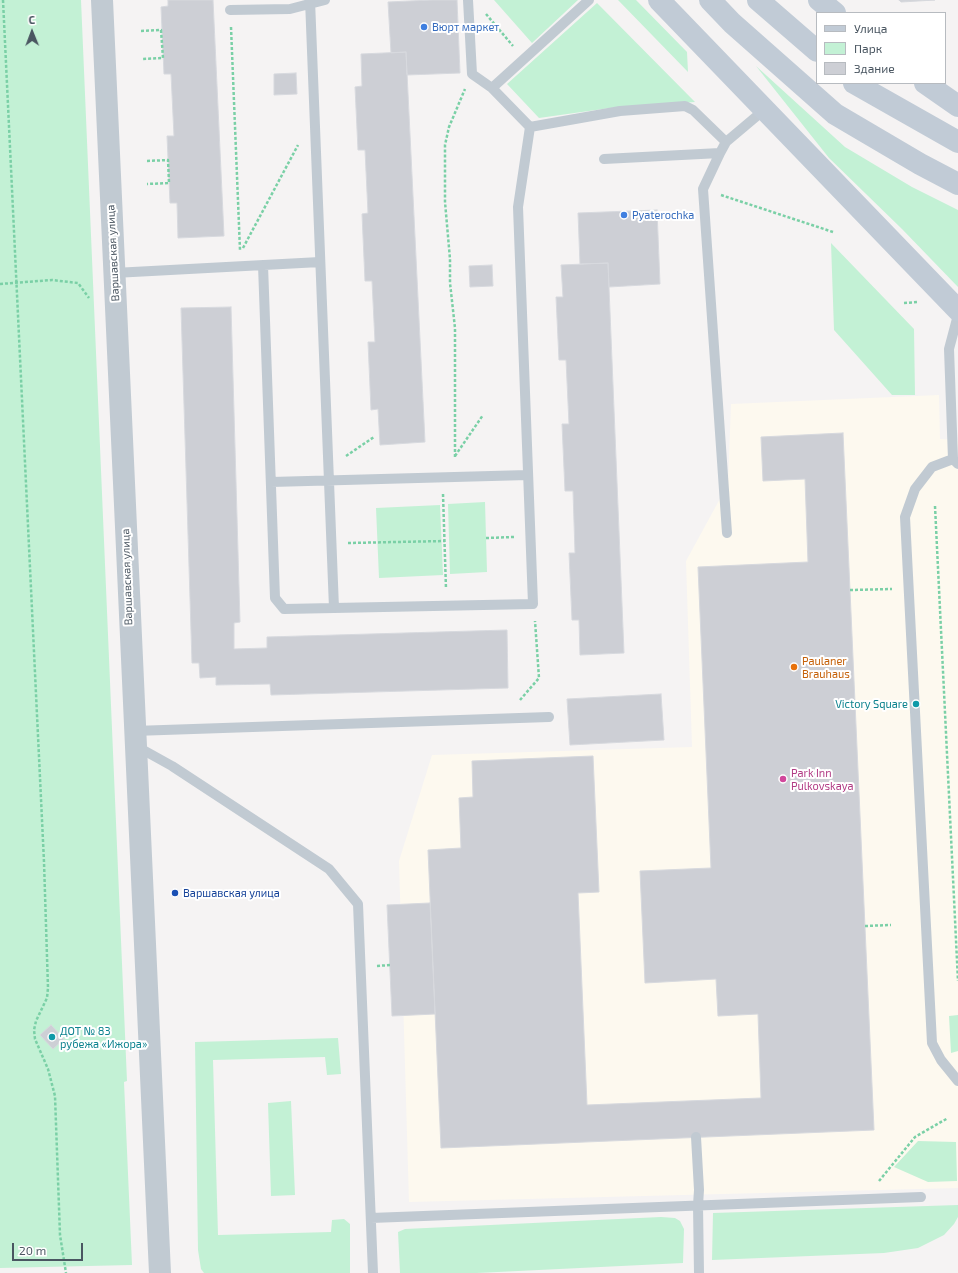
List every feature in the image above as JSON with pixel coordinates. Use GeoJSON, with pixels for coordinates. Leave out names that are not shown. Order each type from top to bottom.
{"type":"FeatureCollection","features":[{"type":"Feature","properties":{"kind":"main road"},"geometry":{"type":"LineString","coordinates":[[659,0],[958,310]]}},
{"type":"Feature","properties":{"kind":"main road"},"geometry":{"type":"LineString","coordinates":[[710,0],[732,23],[835,114],[920,164],[958,184]]}},
{"type":"Feature","properties":{"kind":"main road"},"geometry":{"type":"LineString","coordinates":[[758,0],[816,50]]}},
{"type":"Feature","properties":{"kind":"main road"},"geometry":{"type":"LineString","coordinates":[[819,0],[834,12]]}},
{"type":"Feature","properties":{"kind":"main road"},"geometry":{"type":"LineString","coordinates":[[856,84],[958,142]]}},
{"type":"Feature","properties":{"kind":"main road"},"geometry":{"type":"LineString","coordinates":[[926,84],[958,106]]}},
{"type":"Feature","properties":{"kind":"street","name":"Варшавская улица"},"geometry":{"type":"LineString","coordinates":[[102,0],[134,738],[160,1273]]}},
{"type":"Feature","properties":{"kind":"lane"},"geometry":{"type":"LineString","coordinates":[[230,10],[290,9],[310,2],[325,0]]}},
{"type":"Feature","properties":{"kind":"lane"},"geometry":{"type":"LineString","coordinates":[[468,0],[472,74],[492,88],[530,126]]}},
{"type":"Feature","properties":{"kind":"lane"},"geometry":{"type":"LineString","coordinates":[[492,88],[589,0]]}},
{"type":"Feature","properties":{"kind":"lane"},"geometry":{"type":"LineString","coordinates":[[310,2],[334,608]]}},
{"type":"Feature","properties":{"kind":"lane"},"geometry":{"type":"LineString","coordinates":[[530,126],[620,111],[685,106],[693,110],[726,142]]}},
{"type":"Feature","properties":{"kind":"lane"},"geometry":{"type":"LineString","coordinates":[[727,533],[703,189],[726,142],[764,110]]}},
{"type":"Feature","properties":{"kind":"lane"},"geometry":{"type":"LineString","coordinates":[[263,265],[275,598],[284,609],[533,604],[518,206],[530,126]]}},
{"type":"Feature","properties":{"kind":"lane"},"geometry":{"type":"LineString","coordinates":[[604,159],[720,153]]}},
{"type":"Feature","properties":{"kind":"lane"},"geometry":{"type":"LineString","coordinates":[[114,273],[320,262]]}},
{"type":"Feature","properties":{"kind":"lane"},"geometry":{"type":"LineString","coordinates":[[958,315],[949,349],[956,462],[932,467],[915,489],[905,517],[932,1043],[941,1060],[958,1081]]}},
{"type":"Feature","properties":{"kind":"lane"},"geometry":{"type":"LineString","coordinates":[[271,482],[528,475]]}},
{"type":"Feature","properties":{"kind":"lane"},"geometry":{"type":"LineString","coordinates":[[134,738],[549,717]]}},
{"type":"Feature","properties":{"kind":"lane"},"geometry":{"type":"LineString","coordinates":[[134,738],[172,766],[329,869],[358,904],[373,1273]]}},
{"type":"Feature","properties":{"kind":"lane"},"geometry":{"type":"LineString","coordinates":[[696,1137],[699,1190],[699,1273]]}},
{"type":"Feature","properties":{"kind":"lane"},"geometry":{"type":"LineString","coordinates":[[371,1218],[921,1197]]}},
{"type":"Feature","properties":{"kind":"path"},"geometry":{"type":"LineString","coordinates":[[3,0],[43,838],[48,988],[47,998],[36,1020],[34,1030],[35,1039],[48,1069],[55,1096],[60,1235],[66,1273]]}},
{"type":"Feature","properties":{"kind":"path"},"geometry":{"type":"LineString","coordinates":[[230,10],[240,252],[314,114]]}},
{"type":"Feature","properties":{"kind":"path"},"geometry":{"type":"LineString","coordinates":[[484,12],[524,59]]}},
{"type":"Feature","properties":{"kind":"path"},"geometry":{"type":"LineString","coordinates":[[141,31],[161,30],[163,58],[142,59]]}},
{"type":"Feature","properties":{"kind":"path"},"geometry":{"type":"LineString","coordinates":[[455,457],[455,328],[450,283],[450,259],[445,202],[445,145],[449,127],[472,74]]}},
{"type":"Feature","properties":{"kind":"path"},"geometry":{"type":"LineString","coordinates":[[147,161],[168,160],[169,183],[147,184]]}},
{"type":"Feature","properties":{"kind":"path"},"geometry":{"type":"LineString","coordinates":[[703,189],[833,232]]}},
{"type":"Feature","properties":{"kind":"path"},"geometry":{"type":"LineString","coordinates":[[0,284],[16,284],[52,280],[78,282],[89,298]]}},
{"type":"Feature","properties":{"kind":"path"},"geometry":{"type":"LineString","coordinates":[[447,605],[443,477],[483,415]]}},
{"type":"Feature","properties":{"kind":"path"},"geometry":{"type":"LineString","coordinates":[[329,467],[374,437]]}},
{"type":"Feature","properties":{"kind":"path"},"geometry":{"type":"LineString","coordinates":[[935,506],[958,981]]}},
{"type":"Feature","properties":{"kind":"path"},"geometry":{"type":"LineString","coordinates":[[486,538],[531,537]]}},
{"type":"Feature","properties":{"kind":"path"},"geometry":{"type":"LineString","coordinates":[[332,544],[445,541]]}},
{"type":"Feature","properties":{"kind":"path"},"geometry":{"type":"LineString","coordinates":[[850,590],[909,589]]}},
{"type":"Feature","properties":{"kind":"path"},"geometry":{"type":"LineString","coordinates":[[519,700],[539,678],[533,604]]}},
{"type":"Feature","properties":{"kind":"path"},"geometry":{"type":"LineString","coordinates":[[865,926],[891,925]]}},
{"type":"Feature","properties":{"kind":"path"},"geometry":{"type":"LineString","coordinates":[[864,1199],[915,1138],[948,1118]]}},
{"type":"Feature","properties":{"kind":"shaded area"},"geometry":{"type":"Polygon","coordinates":[[[939,395],[940,439],[958,440],[958,1188],[409,1202],[399,861],[432,755],[692,747],[686,561],[728,484],[731,404],[939,395]]]}},
{"type":"Feature","properties":{"kind":"green space"},"geometry":{"type":"Polygon","coordinates":[[[0,0],[81,0],[127,1081],[124,1082],[132,1265],[0,1268],[0,0]]]}},
{"type":"Feature","properties":{"kind":"green space"},"geometry":{"type":"Polygon","coordinates":[[[494,0],[578,0],[532,43],[494,0]]]}},
{"type":"Feature","properties":{"kind":"green space"},"geometry":{"type":"Polygon","coordinates":[[[618,0],[636,0],[687,52],[688,72],[618,0]]]}},
{"type":"Feature","properties":{"kind":"green space"},"geometry":{"type":"Polygon","coordinates":[[[597,3],[695,102],[610,108],[539,118],[507,84],[597,3]]]}},
{"type":"Feature","properties":{"kind":"green space"},"geometry":{"type":"Polygon","coordinates":[[[756,66],[845,147],[912,187],[958,210],[958,287],[902,229],[829,158],[756,66]]]}},
{"type":"Feature","properties":{"kind":"green space"},"geometry":{"type":"Polygon","coordinates":[[[831,243],[914,329],[915,395],[892,395],[834,330],[831,243]]]}},
{"type":"Feature","properties":{"kind":"green space"},"geometry":{"type":"Polygon","coordinates":[[[485,502],[487,572],[450,574],[448,504],[485,502]]]}},
{"type":"Feature","properties":{"kind":"green space"},"geometry":{"type":"Polygon","coordinates":[[[440,505],[443,575],[379,578],[376,508],[440,505]]]}},
{"type":"Feature","properties":{"kind":"green space"},"geometry":{"type":"Polygon","coordinates":[[[958,1015],[958,1051],[951,1053],[949,1016],[958,1015]]]}},
{"type":"Feature","properties":{"kind":"green space"},"geometry":{"type":"Polygon","coordinates":[[[338,1038],[341,1074],[327,1075],[325,1057],[213,1060],[218,1235],[331,1232],[332,1220],[344,1219],[350,1224],[350,1273],[204,1273],[201,1269],[198,1250],[195,1042],[338,1038]]]}},
{"type":"Feature","properties":{"kind":"green space"},"geometry":{"type":"Polygon","coordinates":[[[291,1101],[295,1195],[271,1196],[268,1103],[291,1101]]]}},
{"type":"Feature","properties":{"kind":"green space"},"geometry":{"type":"Polygon","coordinates":[[[918,1141],[956,1142],[957,1181],[928,1182],[894,1167],[918,1141]]]}},
{"type":"Feature","properties":{"kind":"green space"},"geometry":{"type":"Polygon","coordinates":[[[958,1205],[958,1217],[944,1235],[918,1248],[884,1253],[712,1260],[713,1213],[958,1205]]]}},
{"type":"Feature","properties":{"kind":"green space"},"geometry":{"type":"Polygon","coordinates":[[[661,1217],[675,1218],[680,1221],[684,1229],[683,1263],[477,1273],[400,1273],[398,1232],[405,1229],[661,1217]]]}},
{"type":"Feature","properties":{"kind":"building"},"geometry":{"type":"Polygon","coordinates":[[[168,0],[213,0],[224,236],[178,238],[177,203],[170,203],[167,136],[174,136],[171,74],[164,74],[161,7],[168,6],[168,0]]]}},
{"type":"Feature","properties":{"kind":"building","name":"Вюрт маркет"},"geometry":{"type":"Polygon","coordinates":[[[457,0],[460,73],[407,75],[406,52],[391,53],[388,2],[457,0]]]}},
{"type":"Feature","properties":{"kind":"building"},"geometry":{"type":"Polygon","coordinates":[[[899,0],[935,0],[901,2],[899,0]]]}},
{"type":"Feature","properties":{"kind":"building"},"geometry":{"type":"Polygon","coordinates":[[[406,52],[425,442],[380,445],[378,409],[371,410],[368,342],[375,342],[372,281],[365,281],[362,214],[368,213],[365,150],[358,150],[355,87],[362,86],[361,54],[406,52]]]}},
{"type":"Feature","properties":{"kind":"building"},"geometry":{"type":"Polygon","coordinates":[[[296,73],[297,94],[274,95],[274,74],[296,73]]]}},
{"type":"Feature","properties":{"kind":"building"},"geometry":{"type":"Polygon","coordinates":[[[657,210],[660,284],[609,287],[608,263],[580,264],[578,213],[657,210]]]}},
{"type":"Feature","properties":{"kind":"building"},"geometry":{"type":"Polygon","coordinates":[[[608,263],[624,653],[580,655],[579,620],[572,620],[569,553],[575,553],[573,491],[565,491],[562,424],[569,424],[566,360],[559,360],[556,297],[563,297],[561,265],[608,263]]]}},
{"type":"Feature","properties":{"kind":"building"},"geometry":{"type":"Polygon","coordinates":[[[492,265],[493,286],[470,287],[469,266],[492,265]]]}},
{"type":"Feature","properties":{"kind":"building"},"geometry":{"type":"Polygon","coordinates":[[[231,307],[240,622],[234,623],[234,649],[267,648],[267,637],[507,630],[508,688],[271,695],[270,684],[216,685],[216,677],[200,678],[199,663],[192,663],[181,308],[231,307]]]}},
{"type":"Feature","properties":{"kind":"building","name":"Park Inn Pulkovskaya"},"geometry":{"type":"Polygon","coordinates":[[[843,433],[874,1130],[441,1148],[428,850],[461,848],[459,798],[473,797],[472,761],[593,756],[599,892],[578,893],[587,1105],[761,1098],[758,1014],[718,1016],[716,979],[645,983],[640,871],[711,868],[698,567],[808,562],[805,479],[763,481],[761,437],[843,433]]]}},
{"type":"Feature","properties":{"kind":"building"},"geometry":{"type":"Polygon","coordinates":[[[661,694],[664,740],[570,745],[567,699],[661,694]]]}},
{"type":"Feature","properties":{"kind":"building"},"geometry":{"type":"Polygon","coordinates":[[[430,903],[435,1014],[392,1016],[387,905],[430,903]]]}},
{"type":"Feature","properties":{"kind":"building","name":"ДОТ № 83 рубежа «Ижора»"},"geometry":{"type":"Polygon","coordinates":[[[51,1025],[64,1039],[53,1049],[40,1035],[51,1025]]]}},
{"type":"Feature","properties":{"kind":"place","name":"Вюрт маркет"},"geometry":{"type":"Point","coordinates":[424,27]}},
{"type":"Feature","properties":{"kind":"place","name":"Pyaterochka"},"geometry":{"type":"Point","coordinates":[624,215]}},
{"type":"Feature","properties":{"kind":"place","name":"Paulaner Brauhaus"},"geometry":{"type":"Point","coordinates":[794,667]}},
{"type":"Feature","properties":{"kind":"place","name":"Victory Square"},"geometry":{"type":"Point","coordinates":[916,704]}},
{"type":"Feature","properties":{"kind":"place","name":"Park Inn Pulkovskaya"},"geometry":{"type":"Point","coordinates":[783,779]}},
{"type":"Feature","properties":{"kind":"place","name":"Варшавская улица"},"geometry":{"type":"Point","coordinates":[175,893]}},
{"type":"Feature","properties":{"kind":"place","name":"ДОТ № 83 рубежа «Ижора»"},"geometry":{"type":"Point","coordinates":[52,1037]}}]}
